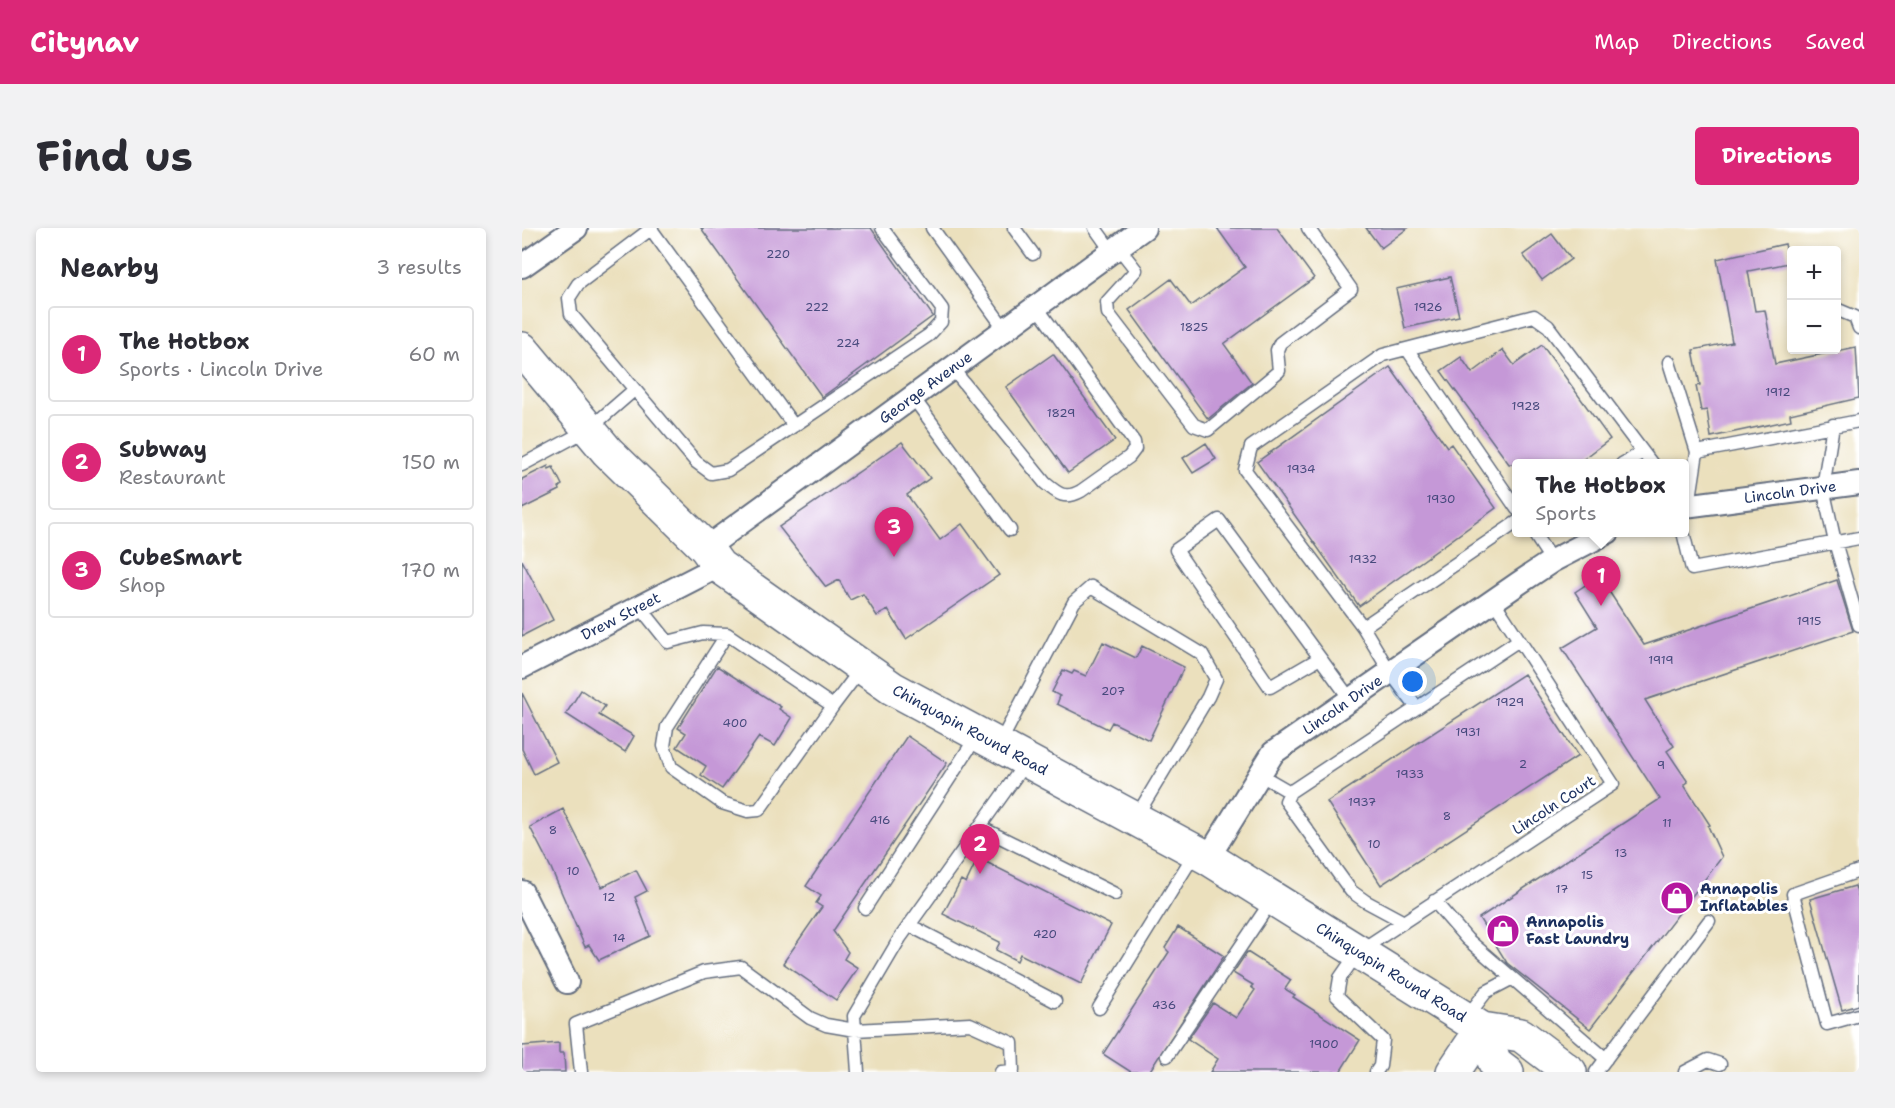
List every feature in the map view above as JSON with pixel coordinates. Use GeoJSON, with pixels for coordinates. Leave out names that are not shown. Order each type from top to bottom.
{"type":"FeatureCollection","features":[{"type":"Feature","properties":{"kind":"main road","name":"Chinquapin Round Road"},"geometry":{"type":"LineString","coordinates":[[522,349],[607,451],[713,557],[861,668],[892,688],[1001,748],[1202,855],[1474,1023],[1521,1035],[1570,1072]]}},
{"type":"Feature","properties":{"kind":"main road","name":"Chinquapin Round Road"},"geometry":{"type":"LineString","coordinates":[[1474,1023],[1495,1063],[1507,1072]]}},
{"type":"Feature","properties":{"kind":"main road"},"geometry":{"type":"LineString","coordinates":[[1453,1072],[1474,1023]]}},
{"type":"Feature","properties":{"kind":"street"},"geometry":{"type":"LineString","coordinates":[[522,266],[576,228]]}},
{"type":"Feature","properties":{"kind":"street","name":"George Avenue"},"geometry":{"type":"LineString","coordinates":[[713,557],[912,396],[1144,228]]}},
{"type":"Feature","properties":{"kind":"street","name":"Lincoln Drive"},"geometry":{"type":"LineString","coordinates":[[1689,504],[1859,483]]}},
{"type":"Feature","properties":{"kind":"street","name":"Lincoln Drive"},"geometry":{"type":"LineString","coordinates":[[1202,855],[1273,753],[1493,600],[1552,561],[1598,537]]}},
{"type":"Feature","properties":{"kind":"street","name":"Drew Street"},"geometry":{"type":"LineString","coordinates":[[522,667],[640,607],[713,557]]}},
{"type":"Feature","properties":{"kind":"street"},"geometry":{"type":"LineString","coordinates":[[522,892],[567,982]]}},
{"type":"Feature","properties":{"kind":"lane"},"geometry":{"type":"LineString","coordinates":[[794,426],[652,228],[578,284],[569,298],[571,314],[696,462],[711,473],[728,470],[794,426],[929,335],[941,322],[942,309],[882,228]]}},
{"type":"Feature","properties":{"kind":"lane"},"geometry":{"type":"LineString","coordinates":[[932,228],[1004,328]]}},
{"type":"Feature","properties":{"kind":"lane"},"geometry":{"type":"LineString","coordinates":[[1014,228],[1033,254]]}},
{"type":"Feature","properties":{"kind":"lane"},"geometry":{"type":"LineString","coordinates":[[1095,228],[1136,270],[1107,302],[1108,313],[1194,425],[1208,430],[1280,371],[1277,350],[1280,343],[1351,290],[1308,228]]}},
{"type":"Feature","properties":{"kind":"lane"},"geometry":{"type":"LineString","coordinates":[[951,367],[1045,483],[1061,496],[1073,496],[1082,491],[1129,457],[1135,449],[1134,442],[1036,306]]}},
{"type":"Feature","properties":{"kind":"lane"},"geometry":{"type":"LineString","coordinates":[[1841,311],[1855,317],[1859,328]]}},
{"type":"Feature","properties":{"kind":"lane"},"geometry":{"type":"LineString","coordinates":[[1417,708],[1390,672],[1363,627],[1245,470],[1251,447],[1383,355],[1534,316],[1548,326],[1648,459]]}},
{"type":"Feature","properties":{"kind":"lane"},"geometry":{"type":"LineString","coordinates":[[1407,349],[1512,502]]}},
{"type":"Feature","properties":{"kind":"lane"},"geometry":{"type":"LineString","coordinates":[[1669,362],[1697,452],[1689,490]]}},
{"type":"Feature","properties":{"kind":"lane"},"geometry":{"type":"LineString","coordinates":[[522,465],[589,429],[634,390]]}},
{"type":"Feature","properties":{"kind":"lane"},"geometry":{"type":"LineString","coordinates":[[912,396],[1010,530]]}},
{"type":"Feature","properties":{"kind":"lane"},"geometry":{"type":"LineString","coordinates":[[1697,452],[1859,421]]}},
{"type":"Feature","properties":{"kind":"lane"},"geometry":{"type":"LineString","coordinates":[[1833,425],[1823,488],[1835,542],[1859,625]]}},
{"type":"Feature","properties":{"kind":"lane"},"geometry":{"type":"LineString","coordinates":[[1630,459],[1642,452]]}},
{"type":"Feature","properties":{"kind":"lane"},"geometry":{"type":"LineString","coordinates":[[1320,658],[1270,687],[1176,549],[1219,519],[1350,699]]}},
{"type":"Feature","properties":{"kind":"lane"},"geometry":{"type":"LineString","coordinates":[[1363,627],[1512,525]]}},
{"type":"Feature","properties":{"kind":"lane"},"geometry":{"type":"LineString","coordinates":[[1536,537],[1552,561]]}},
{"type":"Feature","properties":{"kind":"lane"},"geometry":{"type":"LineString","coordinates":[[1684,537],[1692,569],[1859,538]]}},
{"type":"Feature","properties":{"kind":"lane"},"geometry":{"type":"LineString","coordinates":[[858,1072],[854,1016],[909,925],[980,827],[1001,748],[1074,602],[1091,587],[1202,654],[1216,679],[1208,697],[1135,819]]}},
{"type":"Feature","properties":{"kind":"lane","name":"Lincoln Court"},"geometry":{"type":"LineString","coordinates":[[1358,952],[1613,784],[1493,600]]}},
{"type":"Feature","properties":{"kind":"lane"},"geometry":{"type":"LineString","coordinates":[[640,607],[668,642],[703,633],[727,634],[833,706]]}},
{"type":"Feature","properties":{"kind":"lane"},"geometry":{"type":"LineString","coordinates":[[727,634],[667,727],[664,746],[671,767],[722,803],[748,811],[759,810],[861,668]]}},
{"type":"Feature","properties":{"kind":"lane"},"geometry":{"type":"LineString","coordinates":[[1404,922],[1351,891],[1286,801],[1290,792],[1519,640]]}},
{"type":"Feature","properties":{"kind":"lane"},"geometry":{"type":"LineString","coordinates":[[865,908],[1001,748]]}},
{"type":"Feature","properties":{"kind":"lane"},"geometry":{"type":"LineString","coordinates":[[1260,774],[1290,792]]}},
{"type":"Feature","properties":{"kind":"lane"},"geometry":{"type":"LineString","coordinates":[[980,827],[1115,894]]}},
{"type":"Feature","properties":{"kind":"lane"},"geometry":{"type":"LineString","coordinates":[[1099,1008],[1202,855]]}},
{"type":"Feature","properties":{"kind":"lane"},"geometry":{"type":"LineString","coordinates":[[1859,871],[1793,894],[1827,1024],[1859,1015]]}},
{"type":"Feature","properties":{"kind":"lane"},"geometry":{"type":"LineString","coordinates":[[1167,1056],[1273,898]]}},
{"type":"Feature","properties":{"kind":"lane"},"geometry":{"type":"LineString","coordinates":[[1434,901],[1467,939],[1606,1059]]}},
{"type":"Feature","properties":{"kind":"lane"},"geometry":{"type":"LineString","coordinates":[[1596,1072],[1709,921]]}},
{"type":"Feature","properties":{"kind":"lane"},"geometry":{"type":"LineString","coordinates":[[909,925],[1054,1001]]}},
{"type":"Feature","properties":{"kind":"lane"},"geometry":{"type":"LineString","coordinates":[[1358,952],[1340,978],[1337,996],[1383,1040],[1380,1066],[1376,1072]]}},
{"type":"Feature","properties":{"kind":"lane"},"geometry":{"type":"LineString","coordinates":[[581,1072],[576,1024],[704,972],[741,967],[810,1018],[826,1024],[855,1030],[970,1024],[1012,1043],[1013,1071],[1000,1072]]}},
{"type":"Feature","properties":{"kind":"lane"},"geometry":{"type":"LineString","coordinates":[[1474,1023],[1486,992],[1511,979]]}},
{"type":"Feature","properties":{"kind":"lane"},"geometry":{"type":"LineString","coordinates":[[1685,1072],[1708,1060],[1720,1064]]}},
{"type":"Feature","properties":{"kind":"building"},"geometry":{"type":"Polygon","coordinates":[[[701,228],[871,228],[933,316],[822,397],[701,228]]]}},
{"type":"Feature","properties":{"kind":"building"},"geometry":{"type":"Polygon","coordinates":[[[1217,228],[1277,228],[1314,278],[1224,344],[1252,383],[1208,419],[1129,310],[1171,279],[1191,306],[1245,267],[1217,228]]]}},
{"type":"Feature","properties":{"kind":"building"},"geometry":{"type":"Polygon","coordinates":[[[1366,228],[1408,228],[1381,248],[1366,228]]]}},
{"type":"Feature","properties":{"kind":"building"},"geometry":{"type":"Polygon","coordinates":[[[1552,234],[1571,259],[1542,280],[1523,255],[1552,234]]]}},
{"type":"Feature","properties":{"kind":"building"},"geometry":{"type":"Polygon","coordinates":[[[1785,244],[1787,263],[1748,271],[1755,311],[1765,310],[1775,364],[1823,354],[1841,354],[1841,350],[1856,347],[1859,398],[1790,414],[1791,420],[1711,437],[1707,410],[1701,411],[1696,386],[1700,385],[1693,350],[1732,342],[1717,259],[1785,244]]]}},
{"type":"Feature","properties":{"kind":"building"},"geometry":{"type":"Polygon","coordinates":[[[1450,277],[1459,316],[1405,328],[1396,289],[1450,277]]]}},
{"type":"Feature","properties":{"kind":"building"},"geometry":{"type":"Polygon","coordinates":[[[1542,345],[1610,439],[1584,459],[1512,459],[1512,464],[1509,464],[1441,371],[1461,357],[1472,373],[1503,350],[1514,365],[1542,345]]]}},
{"type":"Feature","properties":{"kind":"building"},"geometry":{"type":"Polygon","coordinates":[[[1053,354],[1115,440],[1068,473],[1006,387],[1053,354]]]}},
{"type":"Feature","properties":{"kind":"building"},"geometry":{"type":"Polygon","coordinates":[[[1390,367],[1447,447],[1451,444],[1496,508],[1359,606],[1257,462],[1390,367]]]}},
{"type":"Feature","properties":{"kind":"building"},"geometry":{"type":"Polygon","coordinates":[[[902,442],[930,478],[907,495],[940,540],[962,524],[999,575],[906,639],[888,610],[877,616],[863,594],[850,600],[839,580],[826,587],[779,527],[902,442]]]}},
{"type":"Feature","properties":{"kind":"building"},"geometry":{"type":"Polygon","coordinates":[[[1206,443],[1216,459],[1193,473],[1183,458],[1206,443]]]}},
{"type":"Feature","properties":{"kind":"building"},"geometry":{"type":"Polygon","coordinates":[[[548,466],[549,469],[553,467],[562,485],[559,487],[560,490],[522,509],[522,479],[548,466]]]}},
{"type":"Feature","properties":{"kind":"building"},"geometry":{"type":"Polygon","coordinates":[[[522,560],[553,620],[522,636],[522,560]]]}},
{"type":"Feature","properties":{"kind":"building"},"geometry":{"type":"Polygon","coordinates":[[[1599,576],[1644,645],[1837,580],[1853,631],[1645,700],[1674,746],[1667,751],[1688,782],[1684,785],[1710,825],[1708,826],[1722,857],[1590,1029],[1507,963],[1479,918],[1660,799],[1562,648],[1597,627],[1575,592],[1599,576]]]}},
{"type":"Feature","properties":{"kind":"building"},"geometry":{"type":"Polygon","coordinates":[[[1103,642],[1136,658],[1142,646],[1184,667],[1149,740],[1112,722],[1108,729],[1057,704],[1060,696],[1052,692],[1063,670],[1072,674],[1074,671],[1086,676],[1103,642]]]}},
{"type":"Feature","properties":{"kind":"building"},"geometry":{"type":"Polygon","coordinates":[[[717,666],[781,707],[779,709],[792,718],[775,746],[759,737],[722,789],[701,775],[706,766],[677,747],[686,733],[678,728],[717,666]]]}},
{"type":"Feature","properties":{"kind":"building"},"geometry":{"type":"Polygon","coordinates":[[[1524,674],[1578,756],[1381,885],[1327,802],[1524,674]]]}},
{"type":"Feature","properties":{"kind":"building"},"geometry":{"type":"Polygon","coordinates":[[[581,690],[605,706],[599,715],[634,736],[625,752],[566,714],[581,690]]]}},
{"type":"Feature","properties":{"kind":"building"},"geometry":{"type":"Polygon","coordinates":[[[522,693],[557,762],[534,774],[522,749],[522,693]]]}},
{"type":"Feature","properties":{"kind":"building"},"geometry":{"type":"Polygon","coordinates":[[[907,736],[947,763],[833,931],[848,952],[844,959],[858,968],[836,1000],[783,963],[822,907],[816,903],[821,896],[806,886],[907,736]]]}},
{"type":"Feature","properties":{"kind":"building"},"geometry":{"type":"Polygon","coordinates":[[[563,809],[602,887],[636,870],[647,891],[635,897],[650,936],[599,960],[589,945],[585,947],[551,868],[530,827],[563,809]]]}},
{"type":"Feature","properties":{"kind":"building"},"geometry":{"type":"Polygon","coordinates":[[[978,858],[1111,925],[1081,984],[1020,954],[1017,961],[996,950],[1000,942],[943,914],[961,880],[966,883],[978,858]]]}},
{"type":"Feature","properties":{"kind":"building"},"geometry":{"type":"Polygon","coordinates":[[[1855,886],[1859,899],[1859,1005],[1842,1010],[1810,899],[1855,886]]]}},
{"type":"Feature","properties":{"kind":"building"},"geometry":{"type":"Polygon","coordinates":[[[1178,927],[1224,956],[1149,1072],[1131,1072],[1103,1054],[1169,952],[1165,948],[1178,927]]]}},
{"type":"Feature","properties":{"kind":"building"},"geometry":{"type":"Polygon","coordinates":[[[1247,952],[1291,980],[1285,989],[1295,995],[1293,997],[1360,1040],[1340,1072],[1210,1072],[1218,1059],[1188,1039],[1213,1003],[1236,1018],[1255,990],[1251,987],[1253,985],[1233,973],[1247,952]]]}},
{"type":"Feature","properties":{"kind":"building"},"geometry":{"type":"Polygon","coordinates":[[[559,1043],[559,1053],[564,1053],[565,1072],[522,1072],[522,1046],[559,1043]]]}},
{"type":"Feature","properties":{"kind":"place","name":"CubeSmart"},"geometry":{"type":"Point","coordinates":[894,557]}},
{"type":"Feature","properties":{"kind":"place","name":"The Hotbox"},"geometry":{"type":"Point","coordinates":[1601,606]}},
{"type":"Feature","properties":{"kind":"place","name":"Subway"},"geometry":{"type":"Point","coordinates":[980,874]}},
{"type":"Feature","properties":{"kind":"place","name":"Annapolis Inflatables"},"geometry":{"type":"Point","coordinates":[1677,898]}},
{"type":"Feature","properties":{"kind":"place","name":"Annapolis Fast Laundry"},"geometry":{"type":"Point","coordinates":[1503,931]}}]}
